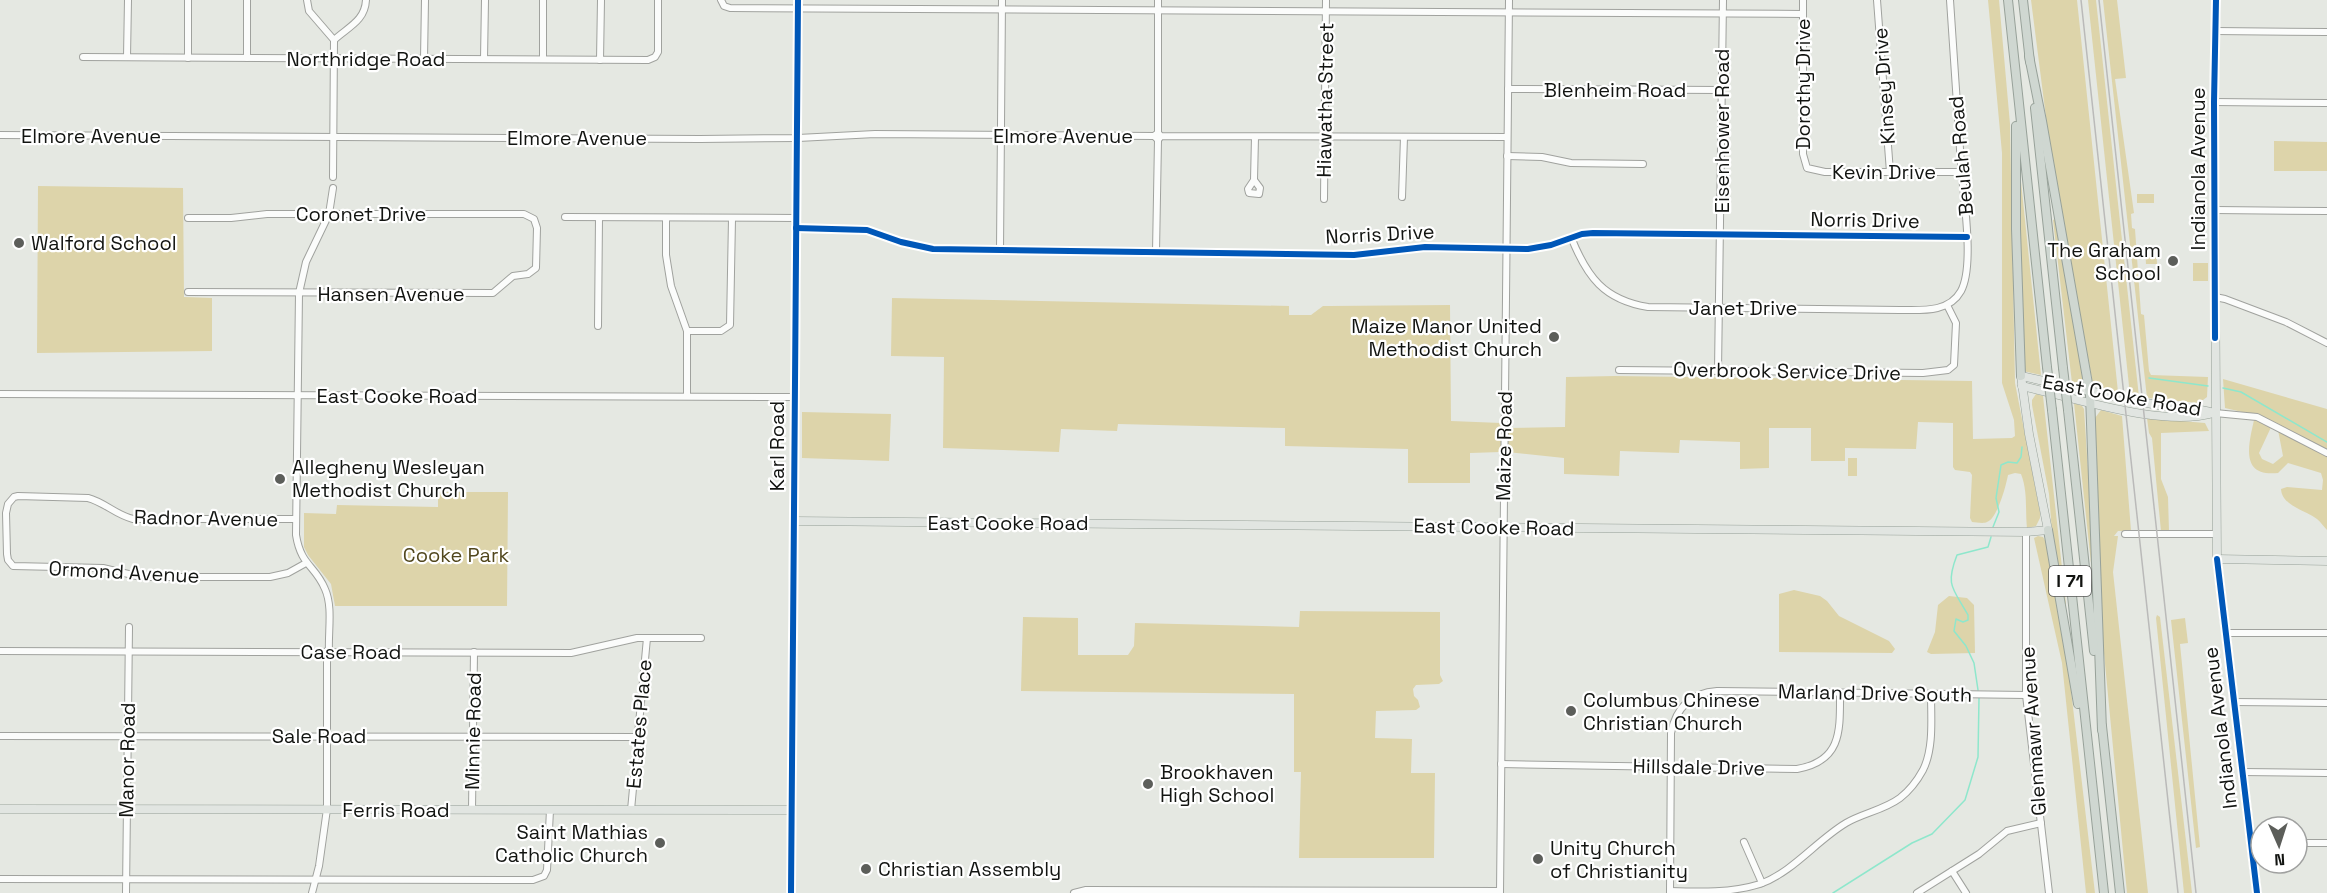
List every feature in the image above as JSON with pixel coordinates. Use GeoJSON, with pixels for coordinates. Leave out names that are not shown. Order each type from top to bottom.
{"type":"FeatureCollection","features":[{"type":"Feature","properties":{"kind":"highway","name":"I 71"},"geometry":{"type":"LineString","coordinates":[[2008,0],[2104,893]]}},
{"type":"Feature","properties":{"kind":"highway","name":"I 71"},"geometry":{"type":"LineString","coordinates":[[2023,0],[2120,893]]}},
{"type":"Feature","properties":{"kind":"highway"},"geometry":{"type":"LineString","coordinates":[[2029,57],[2043,121],[2089,392],[2102,730]]}},
{"type":"Feature","properties":{"kind":"highway"},"geometry":{"type":"LineString","coordinates":[[2016,80],[2016,230],[2021,376]]}},
{"type":"Feature","properties":{"kind":"highway"},"geometry":{"type":"LineString","coordinates":[[2048,530],[2088,752]]}},
{"type":"Feature","properties":{"kind":"main road","name":"Karl Road"},"geometry":{"type":"LineString","coordinates":[[791,893],[798,0]]}},
{"type":"Feature","properties":{"kind":"main road","name":"Indianola Avenue"},"geometry":{"type":"LineString","coordinates":[[2216,0],[2214,102],[2216,534],[2225,633],[2249,826]]}},
{"type":"Feature","properties":{"kind":"main road","name":"East Cooke Road"},"geometry":{"type":"LineString","coordinates":[[794,521],[2026,532],[2048,530],[2021,376],[2159,406],[2200,408],[2216,413]]}},
{"type":"Feature","properties":{"kind":"main road","name":"East Cooke Road"},"geometry":{"type":"LineString","coordinates":[[2022,386],[2159,415],[2199,417],[2216,413]]}},
{"type":"Feature","properties":{"kind":"main road"},"geometry":{"type":"LineString","coordinates":[[2217,559],[2327,561]]}},
{"type":"Feature","properties":{"kind":"main road","name":"Ferris Road"},"geometry":{"type":"LineString","coordinates":[[0,809],[791,810]]}},
{"type":"Feature","properties":{"kind":"main road","name":"Indianola Avenue"},"geometry":{"type":"LineString","coordinates":[[2255,875],[2257,893]]}},
{"type":"Feature","properties":{"kind":"street"},"geometry":{"type":"LineString","coordinates":[[127,57],[128,0]]}},
{"type":"Feature","properties":{"kind":"street"},"geometry":{"type":"LineString","coordinates":[[188,0],[188,58]]}},
{"type":"Feature","properties":{"kind":"street"},"geometry":{"type":"LineString","coordinates":[[247,58],[248,0]]}},
{"type":"Feature","properties":{"kind":"street"},"geometry":{"type":"LineString","coordinates":[[308,0],[309,11],[334,40],[333,177]]}},
{"type":"Feature","properties":{"kind":"street"},"geometry":{"type":"LineString","coordinates":[[334,40],[360,20],[366,0]]}},
{"type":"Feature","properties":{"kind":"street"},"geometry":{"type":"LineString","coordinates":[[424,59],[425,0]]}},
{"type":"Feature","properties":{"kind":"street"},"geometry":{"type":"LineString","coordinates":[[484,59],[485,0]]}},
{"type":"Feature","properties":{"kind":"street"},"geometry":{"type":"LineString","coordinates":[[543,0],[543,59]]}},
{"type":"Feature","properties":{"kind":"street"},"geometry":{"type":"LineString","coordinates":[[600,60],[601,0]]}},
{"type":"Feature","properties":{"kind":"street","name":"Northridge Road"},"geometry":{"type":"LineString","coordinates":[[83,57],[648,60],[655,57],[658,52],[658,0]]}},
{"type":"Feature","properties":{"kind":"street"},"geometry":{"type":"LineString","coordinates":[[1000,250],[1002,0]]}},
{"type":"Feature","properties":{"kind":"street"},"geometry":{"type":"LineString","coordinates":[[1156,252],[1158,0]]}},
{"type":"Feature","properties":{"kind":"street","name":"Hiawatha Street"},"geometry":{"type":"LineString","coordinates":[[1324,199],[1326,0]]}},
{"type":"Feature","properties":{"kind":"street","name":"Maize Road"},"geometry":{"type":"LineString","coordinates":[[1500,892],[1509,0]]}},
{"type":"Feature","properties":{"kind":"street","name":"Eisenhower Road"},"geometry":{"type":"LineString","coordinates":[[1718,371],[1723,0]]}},
{"type":"Feature","properties":{"kind":"street","name":"Dorothy Drive"},"geometry":{"type":"LineString","coordinates":[[1803,0],[1803,154],[1807,168]]}},
{"type":"Feature","properties":{"kind":"street","name":"Kinsey Drive"},"geometry":{"type":"LineString","coordinates":[[1877,0],[1890,172]]}},
{"type":"Feature","properties":{"kind":"street","name":"Beulah Road"},"geometry":{"type":"LineString","coordinates":[[1947,305],[1961,292],[1967,274],[1967,237],[1950,0]]}},
{"type":"Feature","properties":{"kind":"street"},"geometry":{"type":"LineString","coordinates":[[723,3],[730,8],[798,9],[1803,14]]}},
{"type":"Feature","properties":{"kind":"street"},"geometry":{"type":"LineString","coordinates":[[2216,31],[2327,32]]}},
{"type":"Feature","properties":{"kind":"street","name":"Blenheim Road"},"geometry":{"type":"LineString","coordinates":[[1508,89],[1722,90]]}},
{"type":"Feature","properties":{"kind":"street"},"geometry":{"type":"LineString","coordinates":[[2214,102],[2327,103]]}},
{"type":"Feature","properties":{"kind":"street","name":"Elmore Avenue"},"geometry":{"type":"LineString","coordinates":[[0,135],[796,138],[873,134],[1507,137]]}},
{"type":"Feature","properties":{"kind":"street"},"geometry":{"type":"LineString","coordinates":[[1402,197],[1404,136]]}},
{"type":"Feature","properties":{"kind":"street"},"geometry":{"type":"LineString","coordinates":[[1254,180],[1255,137]]}},
{"type":"Feature","properties":{"kind":"street"},"geometry":{"type":"LineString","coordinates":[[1507,156],[1542,157],[1571,163],[1643,164]]}},
{"type":"Feature","properties":{"kind":"street","name":"Kevin Drive"},"geometry":{"type":"LineString","coordinates":[[1807,168],[1819,172],[1962,172]]}},
{"type":"Feature","properties":{"kind":"street"},"geometry":{"type":"LineString","coordinates":[[312,893],[327,809],[327,593],[321,580],[298,550],[296,519],[298,293],[306,262],[329,214],[333,188]]}},
{"type":"Feature","properties":{"kind":"street"},"geometry":{"type":"LineString","coordinates":[[2214,210],[2327,211]]}},
{"type":"Feature","properties":{"kind":"street","name":"Coronet Drive"},"geometry":{"type":"LineString","coordinates":[[188,218],[231,218],[259,214],[524,214],[534,219]]}},
{"type":"Feature","properties":{"kind":"street"},"geometry":{"type":"LineString","coordinates":[[565,217],[796,218]]}},
{"type":"Feature","properties":{"kind":"street"},"geometry":{"type":"LineString","coordinates":[[598,326],[599,218]]}},
{"type":"Feature","properties":{"kind":"street"},"geometry":{"type":"LineString","coordinates":[[666,218],[666,255],[671,286],[687,331],[687,396]]}},
{"type":"Feature","properties":{"kind":"street","name":"Hansen Avenue"},"geometry":{"type":"LineString","coordinates":[[188,292],[494,293],[513,276],[528,274],[536,268],[537,228],[534,219]]}},
{"type":"Feature","properties":{"kind":"street"},"geometry":{"type":"LineString","coordinates":[[687,331],[721,331],[730,325],[732,219]]}},
{"type":"Feature","properties":{"kind":"street","name":"Norris Drive"},"geometry":{"type":"LineString","coordinates":[[796,228],[867,230],[901,242],[933,249],[1354,255],[1410,248],[1539,248],[1571,237],[1593,233],[1967,237]]}},
{"type":"Feature","properties":{"kind":"street","name":"Janet Drive"},"geometry":{"type":"LineString","coordinates":[[1571,237],[1589,274],[1603,288],[1621,300],[1648,307],[1933,310],[1947,305]]}},
{"type":"Feature","properties":{"kind":"street"},"geometry":{"type":"LineString","coordinates":[[2215,297],[2225,298],[2286,322],[2327,343]]}},
{"type":"Feature","properties":{"kind":"street","name":"Overbrook Service Drive"},"geometry":{"type":"LineString","coordinates":[[1619,369],[1923,372],[1948,370],[1954,365],[1956,323],[1947,305]]}},
{"type":"Feature","properties":{"kind":"street","name":"East Cooke Road"},"geometry":{"type":"LineString","coordinates":[[0,394],[794,397]]}},
{"type":"Feature","properties":{"kind":"street"},"geometry":{"type":"LineString","coordinates":[[2216,413],[2257,417],[2327,453]]}},
{"type":"Feature","properties":{"kind":"street","name":"Radnor Avenue"},"geometry":{"type":"LineString","coordinates":[[11,566],[7,554],[6,513],[8,504],[14,497],[88,498],[96,500],[124,517],[133,519],[296,519]]}},
{"type":"Feature","properties":{"kind":"street","name":"Glenmawr Avenue"},"geometry":{"type":"LineString","coordinates":[[2026,532],[2026,695],[2049,893]]}},
{"type":"Feature","properties":{"kind":"street"},"geometry":{"type":"LineString","coordinates":[[2125,534],[2216,534]]}},
{"type":"Feature","properties":{"kind":"street","name":"Ormond Avenue"},"geometry":{"type":"LineString","coordinates":[[11,566],[103,568],[141,577],[270,577],[288,573],[306,563]]}},
{"type":"Feature","properties":{"kind":"street","name":"Manor Road"},"geometry":{"type":"LineString","coordinates":[[126,893],[129,627]]}},
{"type":"Feature","properties":{"kind":"street"},"geometry":{"type":"LineString","coordinates":[[2225,633],[2327,633]]}},
{"type":"Feature","properties":{"kind":"street","name":"Estates Place"},"geometry":{"type":"LineString","coordinates":[[631,810],[646,638]]}},
{"type":"Feature","properties":{"kind":"street","name":"Case Road"},"geometry":{"type":"LineString","coordinates":[[0,651],[581,652],[622,640],[701,638]]}},
{"type":"Feature","properties":{"kind":"street","name":"Minnie Road"},"geometry":{"type":"LineString","coordinates":[[472,810],[474,652]]}},
{"type":"Feature","properties":{"kind":"street","name":"Marland Drive South"},"geometry":{"type":"LineString","coordinates":[[1671,766],[1671,734],[1674,719],[1689,700],[1699,694],[1717,691],[2026,695]]}},
{"type":"Feature","properties":{"kind":"street","name":"Hillsdale Drive"},"geometry":{"type":"LineString","coordinates":[[1501,764],[1797,769],[1815,765],[1830,753],[1839,735],[1840,693]]}},
{"type":"Feature","properties":{"kind":"street"},"geometry":{"type":"LineString","coordinates":[[1671,766],[1670,892],[1719,892],[1762,883],[1792,865],[1818,842],[1841,826],[1898,800],[1906,793],[1924,768],[1929,752],[1931,694]]}},
{"type":"Feature","properties":{"kind":"street"},"geometry":{"type":"LineString","coordinates":[[2234,702],[2327,703]]}},
{"type":"Feature","properties":{"kind":"street","name":"Sale Road"},"geometry":{"type":"LineString","coordinates":[[0,736],[638,737]]}},
{"type":"Feature","properties":{"kind":"street"},"geometry":{"type":"LineString","coordinates":[[2242,772],[2327,773]]}},
{"type":"Feature","properties":{"kind":"street"},"geometry":{"type":"LineString","coordinates":[[0,879],[539,879],[548,870],[550,810]]}},
{"type":"Feature","properties":{"kind":"street"},"geometry":{"type":"LineString","coordinates":[[1917,893],[1979,854],[2007,831],[2041,823]]}},
{"type":"Feature","properties":{"kind":"street"},"geometry":{"type":"LineString","coordinates":[[1744,842],[1762,883]]}},
{"type":"Feature","properties":{"kind":"street"},"geometry":{"type":"LineString","coordinates":[[2309,843],[2327,843]]}},
{"type":"Feature","properties":{"kind":"street"},"geometry":{"type":"LineString","coordinates":[[1952,871],[1966,893]]}},
{"type":"Feature","properties":{"kind":"street"},"geometry":{"type":"LineString","coordinates":[[1074,893],[1086,890],[1500,892]]}},
{"type":"Feature","properties":{"kind":"green space"},"geometry":{"type":"Polygon","coordinates":[[[1988,0],[1999,0],[2010,124],[2015,383],[2040,512],[2036,526],[2027,528],[2023,481],[2021,474],[2015,473],[2008,475],[2000,502],[1991,520],[1984,523],[1972,522],[1970,518],[1972,475],[1970,472],[1955,470],[1953,467],[1953,423],[1918,422],[1916,449],[1845,448],[1845,461],[1811,461],[1811,428],[1769,428],[1769,468],[1740,469],[1740,442],[1680,440],[1679,453],[1620,451],[1619,476],[1564,474],[1564,458],[1507,452],[1507,428],[1565,427],[1566,377],[1972,381],[1973,439],[2015,436],[2014,420],[2002,383],[2002,153],[1988,0]]]}},
{"type":"Feature","properties":{"kind":"green space"},"geometry":{"type":"Polygon","coordinates":[[[2031,0],[2077,0],[2118,392],[2093,386],[2053,172],[2031,0]]]}},
{"type":"Feature","properties":{"kind":"green space"},"geometry":{"type":"Polygon","coordinates":[[[2088,0],[2096,0],[2139,397],[2130,395],[2088,0]]]}},
{"type":"Feature","properties":{"kind":"green space"},"geometry":{"type":"Polygon","coordinates":[[[2103,0],[2117,0],[2126,78],[2115,79],[2134,213],[2131,214],[2132,228],[2135,229],[2141,314],[2144,315],[2149,371],[2151,375],[2208,377],[2207,397],[2199,403],[2147,398],[2103,0]]]}},
{"type":"Feature","properties":{"kind":"green space"},"geometry":{"type":"Polygon","coordinates":[[[2274,141],[2327,142],[2327,171],[2274,171],[2274,141]]]}},
{"type":"Feature","properties":{"kind":"green space"},"geometry":{"type":"Polygon","coordinates":[[[2020,172],[2041,375],[2023,371],[2018,173],[2020,172]]]}},
{"type":"Feature","properties":{"kind":"green space"},"geometry":{"type":"Polygon","coordinates":[[[38,186],[183,188],[184,297],[212,298],[212,351],[37,353],[38,186]]]}},
{"type":"Feature","properties":{"kind":"green space"},"geometry":{"type":"Polygon","coordinates":[[[2137,194],[2154,194],[2154,203],[2137,203],[2137,194]]]}},
{"type":"Feature","properties":{"kind":"green space"},"geometry":{"type":"Polygon","coordinates":[[[2055,219],[2085,385],[2072,383],[2053,220],[2055,219]]]}},
{"type":"Feature","properties":{"kind":"green space"},"geometry":{"type":"Polygon","coordinates":[[[2145,249],[2156,249],[2157,264],[2146,264],[2145,249]]]}},
{"type":"Feature","properties":{"kind":"green space"},"geometry":{"type":"Polygon","coordinates":[[[2193,263],[2208,263],[2208,281],[2193,281],[2193,263]]]}},
{"type":"Feature","properties":{"kind":"green space"},"geometry":{"type":"Polygon","coordinates":[[[892,298],[1289,306],[1289,315],[1311,315],[1323,306],[1450,305],[1451,421],[1501,423],[1501,452],[1470,453],[1470,483],[1408,483],[1408,449],[1285,446],[1285,428],[1118,424],[1117,431],[1061,429],[1059,452],[943,448],[944,357],[891,356],[892,298]]]}},
{"type":"Feature","properties":{"kind":"green space"},"geometry":{"type":"Polygon","coordinates":[[[2223,379],[2327,409],[2327,530],[2317,519],[2285,500],[2281,489],[2287,487],[2322,490],[2321,473],[2288,463],[2278,473],[2265,473],[2256,469],[2249,455],[2255,415],[2225,408],[2223,379]],[[2273,423],[2259,453],[2262,459],[2273,464],[2283,456],[2278,430],[2273,423]]]}},
{"type":"Feature","properties":{"kind":"green space"},"geometry":{"type":"Polygon","coordinates":[[[2036,394],[2043,396],[2066,604],[2064,605],[2053,544],[2049,494],[2032,405],[2036,394]]]}},
{"type":"Feature","properties":{"kind":"green space"},"geometry":{"type":"Polygon","coordinates":[[[2074,403],[2084,409],[2093,582],[2074,403]]]}},
{"type":"Feature","properties":{"kind":"green space"},"geometry":{"type":"Polygon","coordinates":[[[2101,410],[2122,416],[2131,531],[2118,531],[2114,536],[2118,536],[2113,572],[2148,893],[2127,893],[2103,643],[2095,418],[2101,410]]]}},
{"type":"Feature","properties":{"kind":"green space"},"geometry":{"type":"Polygon","coordinates":[[[802,412],[891,414],[889,461],[802,458],[802,412]]]}},
{"type":"Feature","properties":{"kind":"green space"},"geometry":{"type":"Polygon","coordinates":[[[2147,418],[2205,423],[2209,431],[2161,433],[2161,479],[2168,497],[2169,531],[2161,531],[2152,438],[2147,418]]]}},
{"type":"Feature","properties":{"kind":"green space"},"geometry":{"type":"Polygon","coordinates":[[[1848,458],[1857,458],[1857,476],[1848,476],[1848,458]]]}},
{"type":"Feature","properties":{"kind":"green space","name":"Cooke Park"},"geometry":{"type":"Polygon","coordinates":[[[438,492],[508,492],[507,606],[335,606],[331,584],[304,547],[304,513],[336,514],[337,505],[438,507],[438,492]]]}},
{"type":"Feature","properties":{"kind":"green space"},"geometry":{"type":"Polygon","coordinates":[[[2043,537],[2046,542],[2067,657],[2095,893],[2086,893],[2062,663],[2034,538],[2043,537]]]}},
{"type":"Feature","properties":{"kind":"green space"},"geometry":{"type":"Polygon","coordinates":[[[1794,590],[1820,596],[1839,616],[1889,641],[1895,649],[1892,653],[1779,652],[1779,594],[1794,590]]]}},
{"type":"Feature","properties":{"kind":"green space"},"geometry":{"type":"Polygon","coordinates":[[[1949,596],[1967,598],[1974,605],[1975,653],[1931,654],[1927,652],[1935,632],[1938,605],[1949,596]]]}},
{"type":"Feature","properties":{"kind":"green space"},"geometry":{"type":"Polygon","coordinates":[[[1300,611],[1440,612],[1440,675],[1443,681],[1439,684],[1416,685],[1413,689],[1414,696],[1420,707],[1416,710],[1376,711],[1375,738],[1412,739],[1411,773],[1435,773],[1434,858],[1299,858],[1301,772],[1294,772],[1294,694],[1021,691],[1023,617],[1078,618],[1078,655],[1128,655],[1134,646],[1135,623],[1299,627],[1300,611]]]}},
{"type":"Feature","properties":{"kind":"green space"},"geometry":{"type":"Polygon","coordinates":[[[2157,615],[2160,617],[2192,893],[2184,893],[2157,615]]]}},
{"type":"Feature","properties":{"kind":"green space"},"geometry":{"type":"Polygon","coordinates":[[[2185,618],[2188,643],[2180,644],[2200,847],[2196,848],[2171,620],[2185,618]]]}},
{"type":"Feature","properties":{"kind":"waterway"},"geometry":{"type":"LineString","coordinates":[[2149,378],[2208,386]]}},
{"type":"Feature","properties":{"kind":"waterway"},"geometry":{"type":"LineString","coordinates":[[2223,388],[2241,392],[2327,442]]}},
{"type":"Feature","properties":{"kind":"waterway"},"geometry":{"type":"LineString","coordinates":[[1993,527],[1999,512],[1996,498],[2001,465],[2008,462],[2017,463],[2021,457],[2022,447]]}},
{"type":"Feature","properties":{"kind":"waterway"},"geometry":{"type":"LineString","coordinates":[[1978,690],[1974,663],[1966,646],[1954,631],[1956,619],[1963,622],[1968,620],[1968,615],[1951,580],[1957,555],[1988,547],[1991,537]]}},
{"type":"Feature","properties":{"kind":"waterway"},"geometry":{"type":"LineString","coordinates":[[1833,893],[1912,843],[1932,834],[1965,800],[1978,757],[1979,698]]}},
{"type":"Feature","properties":{"kind":"railway"},"geometry":{"type":"LineString","coordinates":[[2081,0],[2178,893]]}},
{"type":"Feature","properties":{"kind":"railway"},"geometry":{"type":"LineString","coordinates":[[2099,0],[2196,893]]}},
{"type":"Feature","properties":{"kind":"cycle path"},"geometry":{"type":"LineString","coordinates":[[791,893],[798,0]]}},
{"type":"Feature","properties":{"kind":"cycle path"},"geometry":{"type":"LineString","coordinates":[[2215,338],[2216,0]]}},
{"type":"Feature","properties":{"kind":"cycle path"},"geometry":{"type":"LineString","coordinates":[[796,228],[867,230],[901,242],[933,249],[1354,255],[1425,247],[1528,249],[1593,233],[1967,237]]}},
{"type":"Feature","properties":{"kind":"cycle path"},"geometry":{"type":"LineString","coordinates":[[2217,559],[2257,893]]}},
{"type":"Feature","properties":{"kind":"place","name":"Walford School"},"geometry":{"type":"Point","coordinates":[19,243]}},
{"type":"Feature","properties":{"kind":"place","name":"The Graham School"},"geometry":{"type":"Point","coordinates":[2173,261]}},
{"type":"Feature","properties":{"kind":"place","name":"Maize Manor United Methodist Church"},"geometry":{"type":"Point","coordinates":[1554,337]}},
{"type":"Feature","properties":{"kind":"place","name":"Allegheny Wesleyan Methodist Church"},"geometry":{"type":"Point","coordinates":[280,479]}},
{"type":"Feature","properties":{"kind":"place","name":"Columbus Chinese Christian Church"},"geometry":{"type":"Point","coordinates":[1571,711]}},
{"type":"Feature","properties":{"kind":"place","name":"Brookhaven High School"},"geometry":{"type":"Point","coordinates":[1148,784]}},
{"type":"Feature","properties":{"kind":"place","name":"Saint Mathias Catholic Church"},"geometry":{"type":"Point","coordinates":[660,843]}},
{"type":"Feature","properties":{"kind":"place","name":"Unity Church of Christianity"},"geometry":{"type":"Point","coordinates":[1538,859]}},
{"type":"Feature","properties":{"kind":"place","name":"Christian Assembly"},"geometry":{"type":"Point","coordinates":[866,869]}}]}
